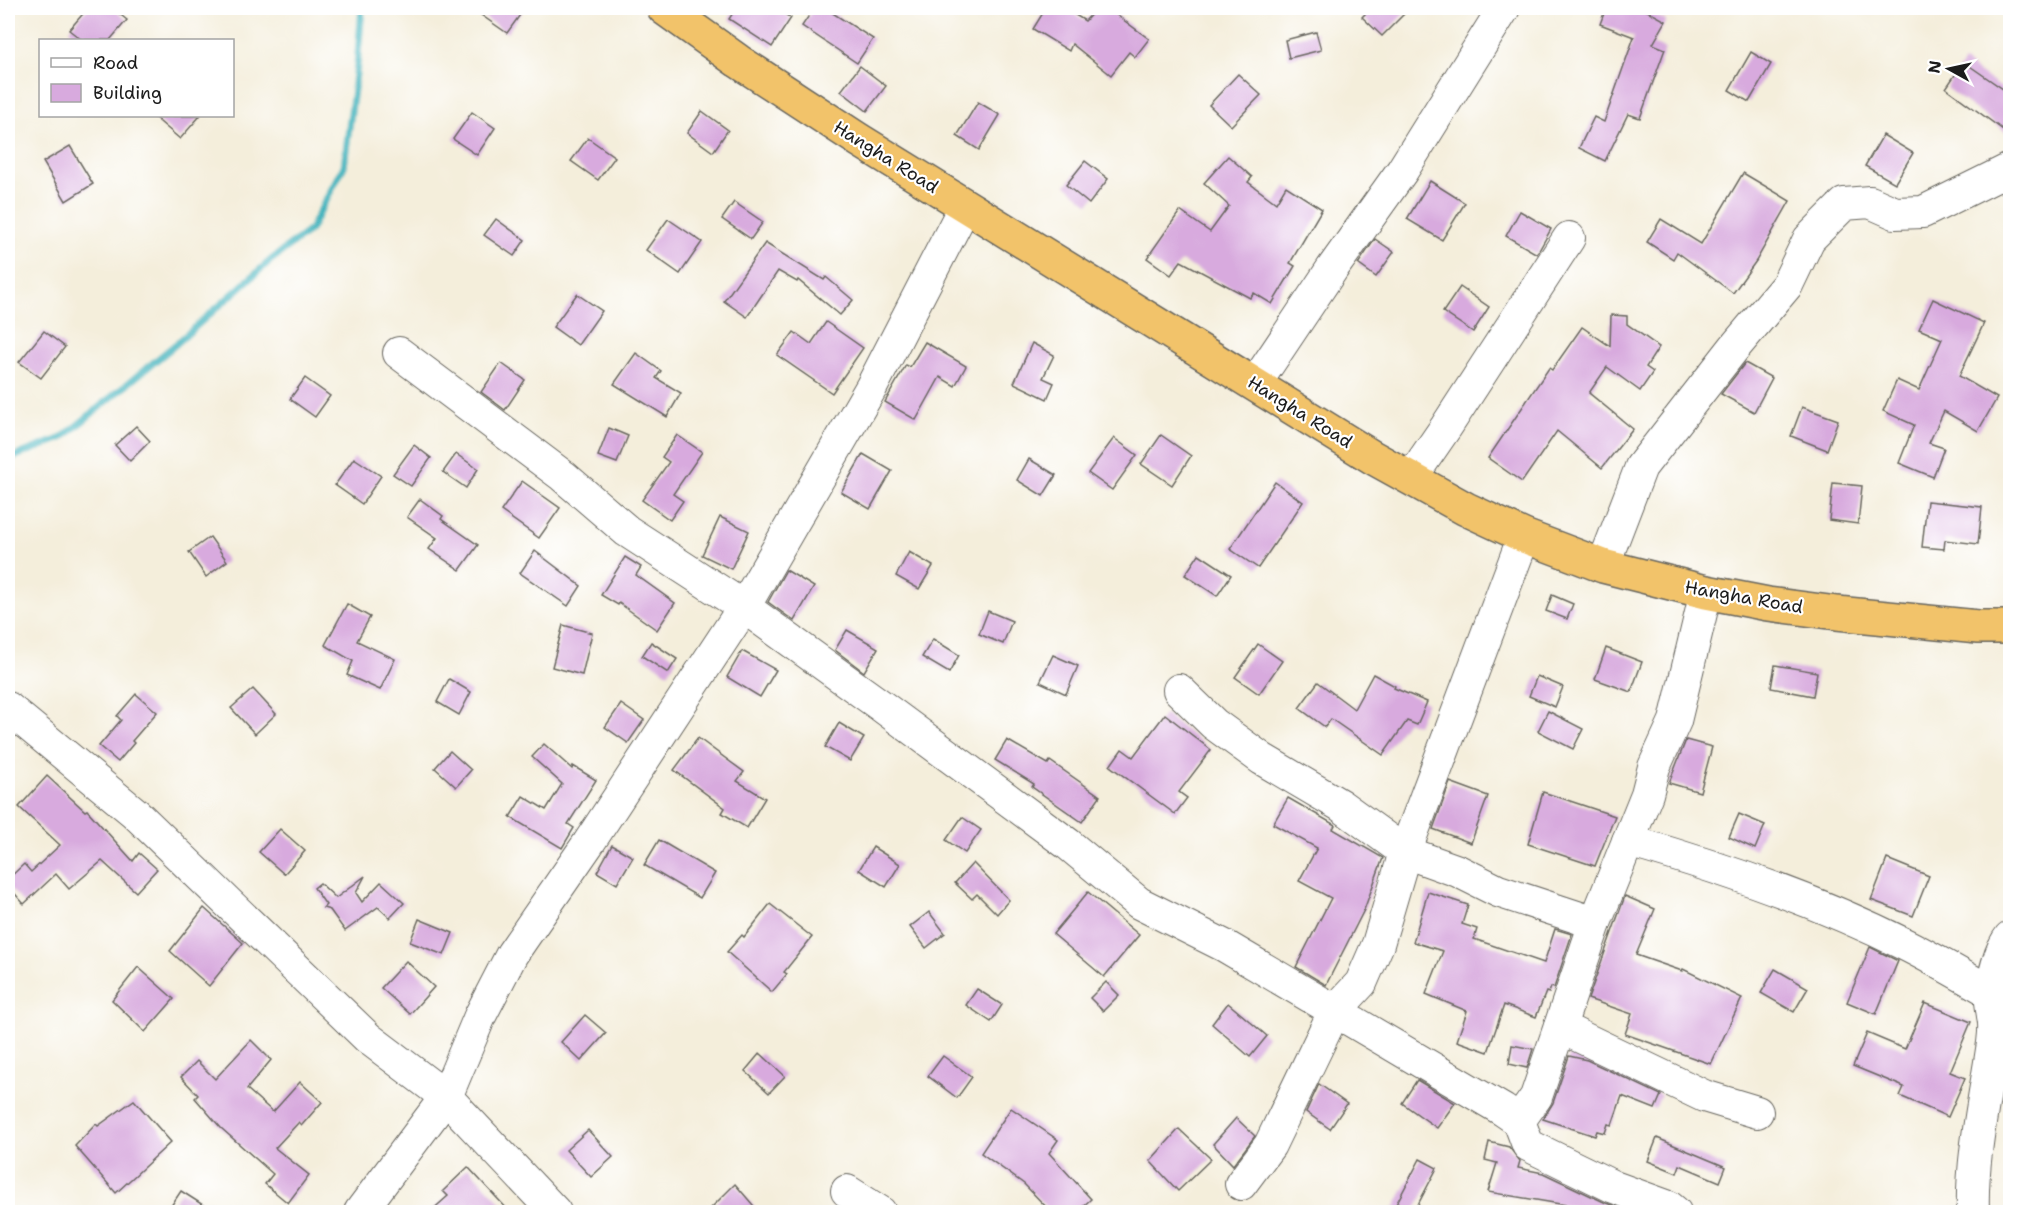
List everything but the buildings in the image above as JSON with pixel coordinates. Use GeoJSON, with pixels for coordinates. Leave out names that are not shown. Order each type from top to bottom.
{"type":"FeatureCollection","features":[{"type":"Feature","properties":{"kind":"highway","name":"Hangha Road"},"geometry":{"type":"LineString","coordinates":[[664,8],[779,89],[1372,457],[1466,509],[1524,536],[1603,566],[1706,592],[1768,604],[1978,627],[2010,627]]}},
{"type":"Feature","properties":{"kind":"street"},"geometry":{"type":"LineString","coordinates":[[1255,384],[1332,269],[1402,171],[1504,8]]}},
{"type":"Feature","properties":{"kind":"street"},"geometry":{"type":"LineString","coordinates":[[1603,566],[1641,467],[1734,348],[1787,285],[1809,239],[1844,204],[1870,202],[1895,213],[1923,212],[2010,169]]}},
{"type":"Feature","properties":{"kind":"street"},"geometry":{"type":"LineString","coordinates":[[360,1212],[446,1097],[480,1016],[512,954],[588,844],[744,607],[871,388],[965,206]]}},
{"type":"Feature","properties":{"kind":"street"},"geometry":{"type":"LineString","coordinates":[[1411,478],[1569,237]]}},
{"type":"Feature","properties":{"kind":"street"},"geometry":{"type":"LineString","coordinates":[[399,353],[563,476],[627,531],[744,607],[1068,844],[1139,903],[1226,946],[1503,1110],[1519,1121],[1528,1145],[1614,1187],[1669,1207],[1675,1212]]}},
{"type":"Feature","properties":{"kind":"street"},"geometry":{"type":"LineString","coordinates":[[1241,1185],[1270,1145],[1334,1012],[1361,983],[1378,944],[1405,852],[1524,536]]}},
{"type":"Feature","properties":{"kind":"street"},"geometry":{"type":"LineString","coordinates":[[1519,1121],[1536,1096],[1595,922],[1647,794],[1654,767],[1675,721],[1706,592]]}},
{"type":"Feature","properties":{"kind":"street"},"geometry":{"type":"LineString","coordinates":[[1179,690],[1214,724],[1262,759],[1340,805],[1405,852],[1458,871],[1498,891],[1595,922]]}},
{"type":"Feature","properties":{"kind":"street"},"geometry":{"type":"LineString","coordinates":[[8,708],[135,813],[368,1038],[446,1097],[555,1212]]}},
{"type":"Feature","properties":{"kind":"street"},"geometry":{"type":"LineString","coordinates":[[1628,842],[1691,859],[1836,912],[1907,945],[2001,998]]}},
{"type":"Feature","properties":{"kind":"street"},"geometry":{"type":"LineString","coordinates":[[2001,998],[2004,945],[2010,937]]}},
{"type":"Feature","properties":{"kind":"street"},"geometry":{"type":"LineString","coordinates":[[1973,1212],[1972,1196],[1993,1041],[1994,1018],[1990,1006],[2001,998]]}},
{"type":"Feature","properties":{"kind":"street"},"geometry":{"type":"LineString","coordinates":[[1560,1027],[1704,1096],[1757,1112]]}},
{"type":"Feature","properties":{"kind":"street"},"geometry":{"type":"LineString","coordinates":[[847,1191],[880,1212]]}},
{"type":"Feature","properties":{"kind":"waterway"},"geometry":{"type":"LineString","coordinates":[[8,459],[62,438],[176,344],[271,260],[310,230],[344,166],[362,8]]}}]}
